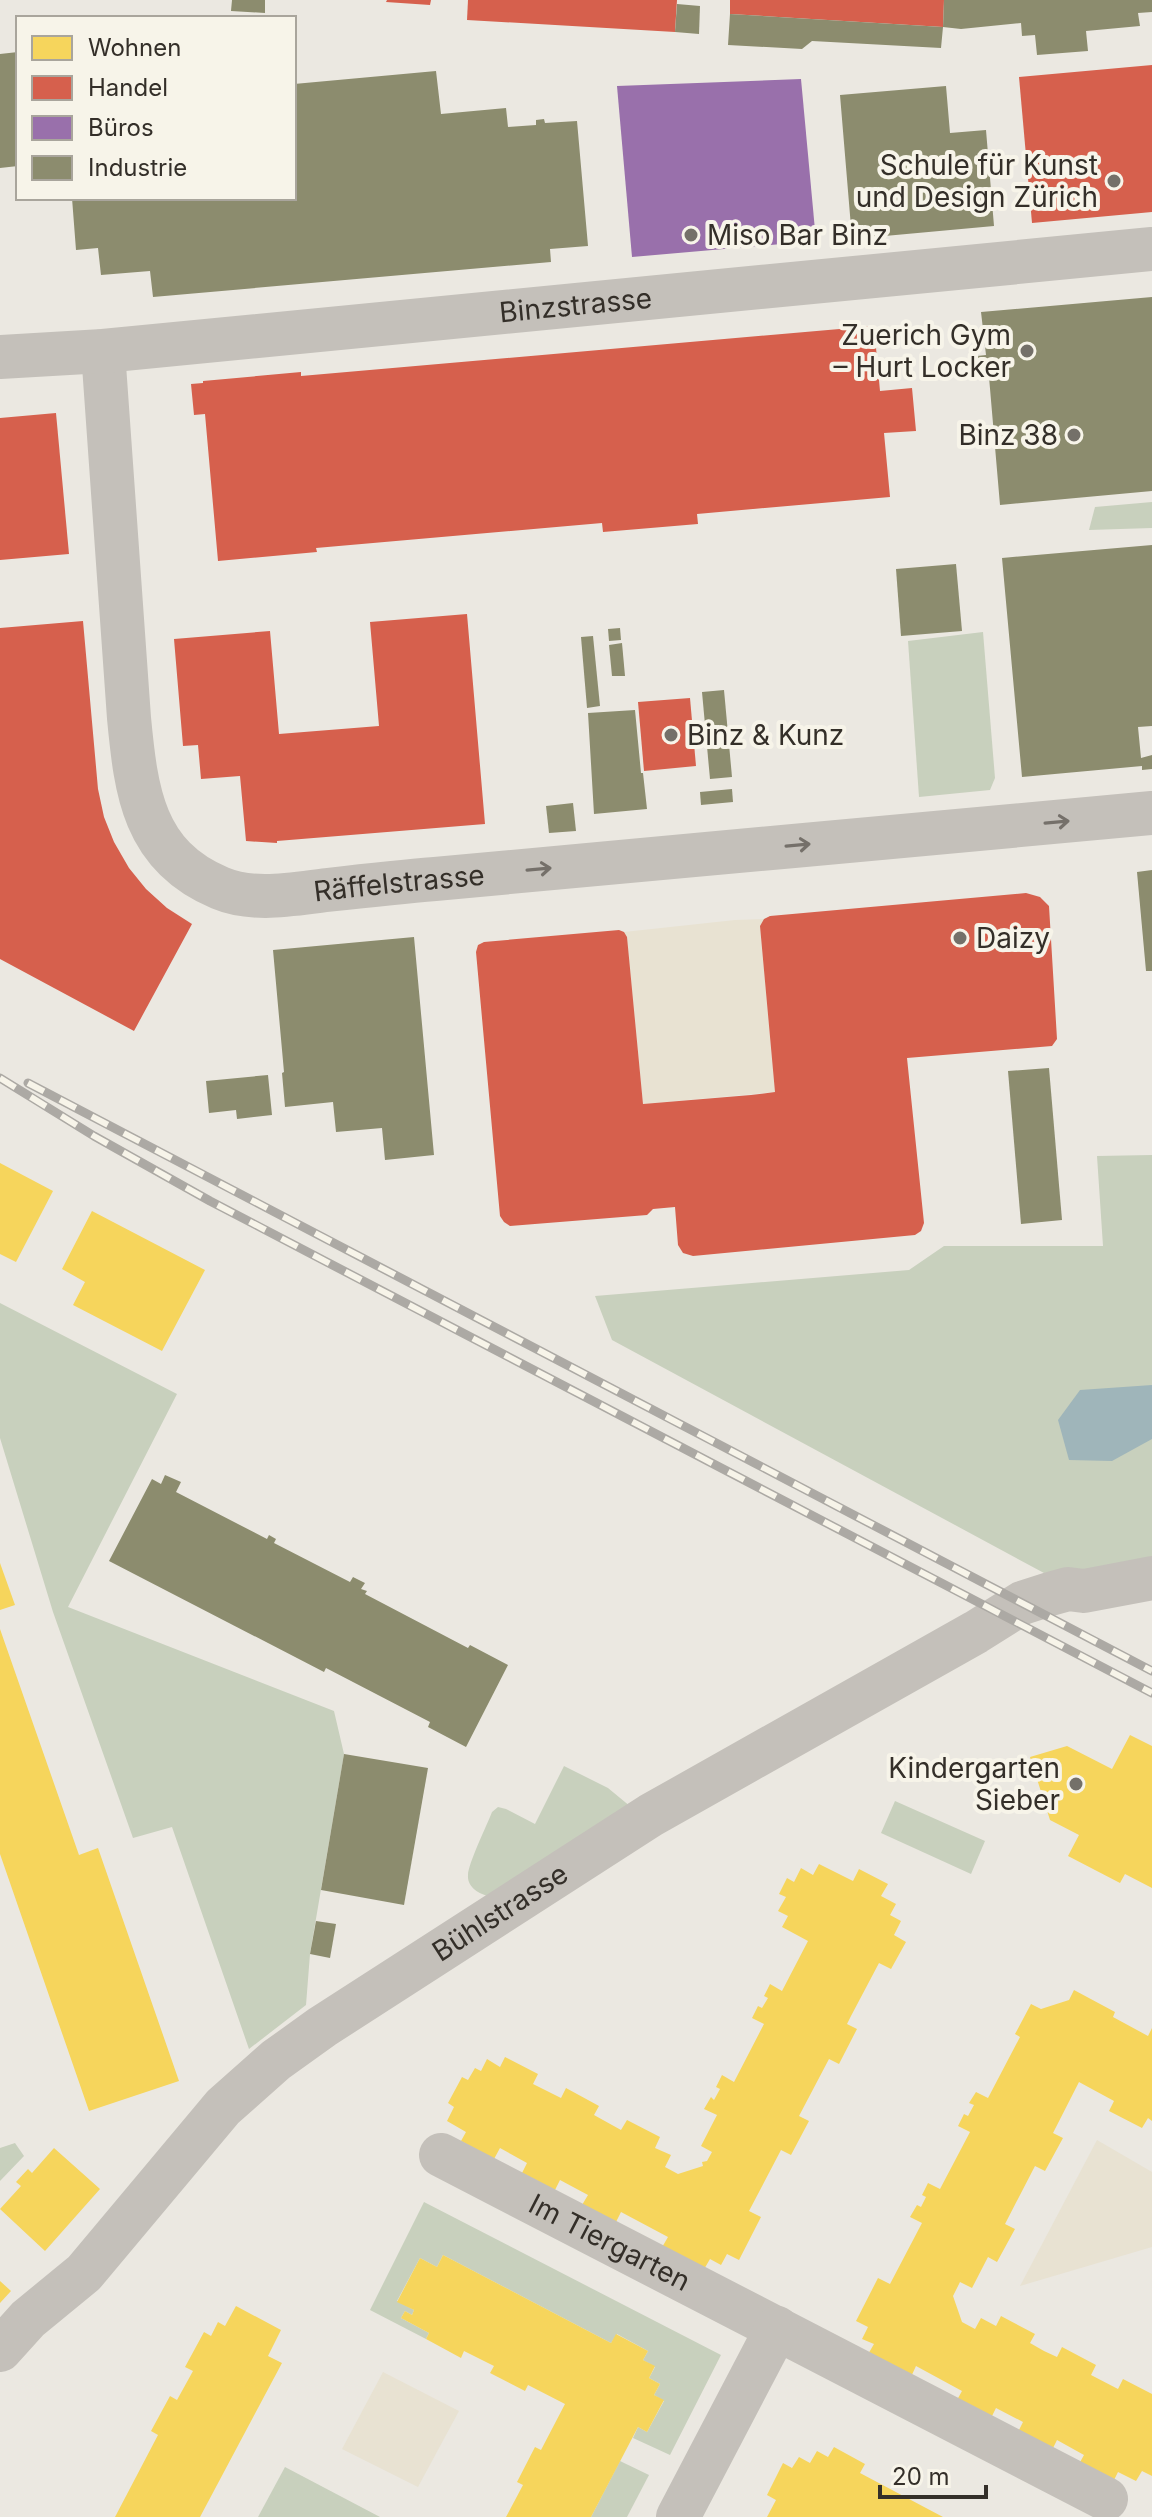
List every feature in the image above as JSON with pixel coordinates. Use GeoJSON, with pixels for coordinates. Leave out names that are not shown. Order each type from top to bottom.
{"type":"FeatureCollection","features":[{"type":"Feature","properties":{"kind":"street","name":"Binzstrasse"},"geometry":{"type":"LineString","coordinates":[[0,357],[103,351],[1152,249]]}},
{"type":"Feature","properties":{"kind":"street","name":"Räffelstrasse"},"geometry":{"type":"LineString","coordinates":[[103,351],[130,729],[143,811],[170,854],[186,869],[223,889],[273,896],[1152,813]]}},
{"type":"Feature","properties":{"kind":"street","name":"Bühlstrasse"},"geometry":{"type":"LineString","coordinates":[[0,2350],[28,2319],[84,2273],[223,2107],[276,2060],[322,2027],[651,1815],[1022,1603],[1068,1589],[1084,1591],[1152,1578]]}},
{"type":"Feature","properties":{"kind":"street","name":"Im Tiergarten"},"geometry":{"type":"LineString","coordinates":[[441,2155],[1106,2499]]}},
{"type":"Feature","properties":{"kind":"street"},"geometry":{"type":"LineString","coordinates":[[678,2517],[777,2328]]}},
{"type":"Feature","properties":{"kind":"green space"},"geometry":{"type":"Polygon","coordinates":[[[1152,502],[1152,528],[1089,530],[1095,507],[1152,502]]]}},
{"type":"Feature","properties":{"kind":"green space"},"geometry":{"type":"Polygon","coordinates":[[[983,632],[995,778],[990,790],[919,797],[908,641],[983,632]]]}},
{"type":"Feature","properties":{"kind":"green space"},"geometry":{"type":"Polygon","coordinates":[[[1152,1155],[1152,1565],[1044,1573],[612,1340],[595,1296],[909,1270],[944,1246],[1103,1246],[1097,1156],[1152,1155]]]}},
{"type":"Feature","properties":{"kind":"green space"},"geometry":{"type":"Polygon","coordinates":[[[0,1303],[177,1394],[68,1607],[334,1711],[344,1754],[310,1954],[306,2005],[249,2049],[172,1827],[133,1838],[53,1612],[0,1438],[0,1303]]]}},
{"type":"Feature","properties":{"kind":"green space"},"geometry":{"type":"Polygon","coordinates":[[[564,1766],[608,1788],[631,1807],[489,1896],[478,1892],[469,1883],[468,1875],[492,1812],[498,1807],[506,1809],[535,1824],[564,1766]]]}},
{"type":"Feature","properties":{"kind":"green space"},"geometry":{"type":"Polygon","coordinates":[[[895,1801],[985,1841],[971,1874],[881,1833],[895,1801]]]}},
{"type":"Feature","properties":{"kind":"green space"},"geometry":{"type":"Polygon","coordinates":[[[15,2143],[24,2156],[0,2181],[0,2148],[15,2143]]]}},
{"type":"Feature","properties":{"kind":"green space"},"geometry":{"type":"Polygon","coordinates":[[[424,2202],[721,2355],[670,2455],[633,2438],[638,2427],[647,2432],[664,2401],[654,2395],[660,2384],[649,2378],[655,2367],[643,2360],[648,2351],[617,2334],[611,2343],[443,2255],[437,2267],[420,2258],[397,2301],[414,2310],[412,2315],[405,2311],[401,2318],[429,2333],[426,2339],[370,2310],[424,2202]]]}},
{"type":"Feature","properties":{"kind":"green space"},"geometry":{"type":"Polygon","coordinates":[[[620,2461],[649,2475],[627,2517],[591,2517],[620,2461]]]}},
{"type":"Feature","properties":{"kind":"green space"},"geometry":{"type":"Polygon","coordinates":[[[285,2467],[380,2517],[258,2517],[285,2467]]]}},
{"type":"Feature","properties":{"kind":"shaded area"},"geometry":{"type":"Polygon","coordinates":[[[764,919],[760,926],[775,1092],[643,1104],[624,932],[764,919]]]}},
{"type":"Feature","properties":{"kind":"shaded area"},"geometry":{"type":"Polygon","coordinates":[[[1097,2140],[1152,2172],[1152,2247],[1020,2286],[1097,2140]]]}},
{"type":"Feature","properties":{"kind":"shaded area"},"geometry":{"type":"Polygon","coordinates":[[[383,2372],[459,2411],[418,2487],[342,2449],[383,2372]]]}},
{"type":"Feature","properties":{"kind":"water"},"geometry":{"type":"Polygon","coordinates":[[[1152,1385],[1152,1439],[1112,1461],[1069,1460],[1058,1420],[1080,1390],[1152,1385]]]}},
{"type":"Feature","properties":{"kind":"building: Wohnen"},"geometry":{"type":"Polygon","coordinates":[[[0,1163],[53,1191],[16,1262],[0,1254],[0,1163]]]}},
{"type":"Feature","properties":{"kind":"building: Wohnen"},"geometry":{"type":"Polygon","coordinates":[[[92,1211],[205,1270],[162,1351],[73,1305],[85,1282],[62,1269],[92,1211]]]}},
{"type":"Feature","properties":{"kind":"building: Wohnen"},"geometry":{"type":"Polygon","coordinates":[[[0,1563],[15,1605],[0,1610],[0,1563]]]}},
{"type":"Feature","properties":{"kind":"building: Wohnen"},"geometry":{"type":"Polygon","coordinates":[[[0,1629],[79,1855],[98,1848],[179,2081],[89,2111],[0,1854],[0,1629]]]}},
{"type":"Feature","properties":{"kind":"building: Wohnen"},"geometry":{"type":"Polygon","coordinates":[[[1130,1735],[1152,1746],[1152,1888],[1125,1874],[1120,1883],[1068,1856],[1079,1835],[1050,1820],[1030,1757],[1067,1746],[1112,1769],[1130,1735]]]}},
{"type":"Feature","properties":{"kind":"building: Wohnen"},"geometry":{"type":"Polygon","coordinates":[[[819,1864],[853,1881],[859,1869],[888,1884],[881,1896],[896,1904],[890,1915],[901,1921],[894,1935],[906,1942],[891,1969],[879,1963],[851,2016],[847,2024],[857,2029],[839,2064],[829,2059],[799,2116],[809,2121],[791,2155],[781,2150],[749,2211],[761,2217],[739,2260],[727,2254],[721,2265],[710,2259],[703,2271],[661,2249],[668,2237],[621,2212],[616,2222],[582,2205],[588,2195],[560,2180],[555,2190],[522,2173],[527,2163],[500,2148],[494,2159],[461,2141],[466,2132],[447,2121],[454,2107],[448,2103],[462,2077],[468,2080],[475,2068],[481,2071],[487,2059],[500,2067],[505,2057],[538,2074],[533,2084],[561,2098],[566,2088],[599,2106],[594,2115],[621,2130],[627,2120],[660,2137],[655,2148],[671,2155],[665,2167],[678,2174],[703,2166],[702,2162],[707,2161],[712,2152],[701,2146],[717,2115],[704,2109],[720,2089],[716,2087],[722,2075],[734,2082],[764,2024],[752,2018],[758,2006],[762,2008],[768,1998],[764,1996],[770,1984],[782,1991],[808,1941],[782,1927],[788,1916],[778,1911],[786,1897],[779,1894],[787,1878],[794,1882],[801,1868],[813,1875],[819,1864]]]}},
{"type":"Feature","properties":{"kind":"building: Wohnen"},"geometry":{"type":"Polygon","coordinates":[[[1074,1990],[1115,2012],[1113,2017],[1148,2036],[1152,2028],[1152,2121],[1148,2118],[1142,2128],[1109,2111],[1114,2101],[1079,2082],[1053,2133],[1063,2138],[1045,2171],[1035,2166],[1005,2224],[1015,2229],[997,2262],[988,2257],[972,2288],[960,2282],[953,2296],[962,2322],[975,2329],[981,2318],[996,2326],[1001,2316],[1035,2334],[1030,2343],[1044,2351],[1057,2357],[1062,2347],[1096,2365],[1091,2375],[1118,2389],[1123,2379],[1152,2394],[1152,2476],[1142,2471],[1136,2481],[1118,2472],[1113,2482],[1079,2464],[1084,2455],[1057,2440],[1052,2450],[1018,2432],[1023,2422],[996,2408],[991,2418],[957,2400],[962,2391],[916,2366],[910,2379],[867,2356],[874,2344],[862,2339],[868,2327],[856,2321],[878,2278],[890,2284],[922,2223],[910,2217],[917,2205],[921,2207],[928,2183],[940,2189],[970,2132],[958,2126],[964,2114],[968,2116],[974,2105],[969,2103],[976,2092],[988,2098],[1020,2037],[1015,2034],[1031,2004],[1041,2009],[1069,2000],[1074,1990]]]}},
{"type":"Feature","properties":{"kind":"building: Wohnen"},"geometry":{"type":"Polygon","coordinates":[[[54,2148],[100,2189],[45,2251],[0,2209],[21,2186],[16,2182],[28,2169],[32,2173],[54,2148]]]}},
{"type":"Feature","properties":{"kind":"building: Wohnen"},"geometry":{"type":"Polygon","coordinates":[[[443,2255],[611,2343],[616,2334],[648,2351],[643,2360],[655,2366],[649,2378],[660,2384],[654,2395],[664,2400],[647,2432],[638,2427],[591,2517],[506,2517],[523,2485],[517,2482],[535,2447],[541,2450],[565,2404],[528,2385],[525,2391],[490,2373],[494,2366],[464,2351],[461,2358],[426,2339],[429,2333],[401,2318],[405,2311],[412,2315],[414,2310],[397,2302],[420,2258],[437,2267],[443,2255]]]}},
{"type":"Feature","properties":{"kind":"building: Wohnen"},"geometry":{"type":"Polygon","coordinates":[[[0,2281],[11,2291],[0,2303],[0,2281]]]}},
{"type":"Feature","properties":{"kind":"building: Wohnen"},"geometry":{"type":"Polygon","coordinates":[[[236,2306],[281,2330],[268,2356],[282,2363],[200,2517],[115,2517],[158,2435],[151,2431],[170,2396],[177,2400],[193,2371],[185,2367],[204,2332],[211,2336],[218,2322],[225,2326],[236,2306]]]}},
{"type":"Feature","properties":{"kind":"building: Wohnen"},"geometry":{"type":"Polygon","coordinates":[[[834,2447],[865,2464],[860,2473],[943,2517],[767,2517],[776,2500],[767,2495],[783,2463],[792,2468],[799,2457],[810,2463],[817,2451],[828,2457],[834,2447]]]}},
{"type":"Feature","properties":{"kind":"building: Handel"},"geometry":{"type":"Polygon","coordinates":[[[387,0],[431,0],[430,5],[387,0]]]}},
{"type":"Feature","properties":{"kind":"building: Handel"},"geometry":{"type":"Polygon","coordinates":[[[468,0],[677,0],[675,32],[467,20],[468,0]]]}},
{"type":"Feature","properties":{"kind":"building: Handel"},"geometry":{"type":"Polygon","coordinates":[[[730,0],[944,0],[943,27],[730,14],[730,0]]]}},
{"type":"Feature","properties":{"kind":"building: Handel"},"geometry":{"type":"Polygon","coordinates":[[[1152,65],[1152,212],[1032,223],[1019,77],[1152,65]]]}},
{"type":"Feature","properties":{"kind":"building: Handel"},"geometry":{"type":"Polygon","coordinates":[[[874,326],[880,391],[912,388],[916,431],[884,433],[890,497],[697,514],[698,524],[603,532],[602,523],[316,548],[317,552],[218,561],[205,414],[194,415],[191,384],[301,372],[301,376],[874,326]]]}},
{"type":"Feature","properties":{"kind":"building: Handel"},"geometry":{"type":"Polygon","coordinates":[[[56,413],[69,554],[0,560],[0,418],[56,413]]]}},
{"type":"Feature","properties":{"kind":"building: Handel"},"geometry":{"type":"Polygon","coordinates":[[[467,614],[485,824],[277,843],[246,841],[240,776],[201,779],[198,745],[183,746],[174,639],[270,631],[279,734],[379,726],[370,622],[467,614]]]}},
{"type":"Feature","properties":{"kind":"building: Handel"},"geometry":{"type":"Polygon","coordinates":[[[83,621],[98,789],[104,817],[129,868],[146,889],[167,908],[192,924],[134,1031],[0,959],[0,628],[83,621]]]}},
{"type":"Feature","properties":{"kind":"building: Handel"},"geometry":{"type":"Polygon","coordinates":[[[690,698],[696,766],[644,771],[638,702],[690,698]]]}},
{"type":"Feature","properties":{"kind":"building: Handel"},"geometry":{"type":"Polygon","coordinates":[[[1026,893],[1040,897],[1049,906],[1057,1039],[1052,1046],[907,1058],[924,1223],[915,1235],[693,1256],[683,1253],[678,1245],[675,1207],[653,1209],[647,1215],[510,1226],[500,1216],[476,952],[478,945],[484,942],[624,932],[627,937],[643,1104],[751,1095],[775,1092],[760,926],[764,919],[1026,893]]]}},
{"type":"Feature","properties":{"kind":"building: Büros"},"geometry":{"type":"Polygon","coordinates":[[[801,79],[816,241],[632,257],[617,86],[801,79]]]}},
{"type":"Feature","properties":{"kind":"building: Industrie"},"geometry":{"type":"Polygon","coordinates":[[[232,0],[265,0],[265,13],[231,11],[232,0]]]}},
{"type":"Feature","properties":{"kind":"building: Industrie"},"geometry":{"type":"Polygon","coordinates":[[[944,0],[1152,0],[1152,12],[1138,13],[1140,26],[1086,31],[1088,51],[1037,55],[1035,35],[1022,36],[1021,23],[961,29],[943,27],[944,0]]]}},
{"type":"Feature","properties":{"kind":"building: Industrie"},"geometry":{"type":"Polygon","coordinates":[[[677,4],[700,6],[699,34],[675,32],[677,4]]]}},
{"type":"Feature","properties":{"kind":"building: Industrie"},"geometry":{"type":"Polygon","coordinates":[[[730,14],[943,27],[941,48],[812,41],[802,49],[728,45],[730,14]]]}},
{"type":"Feature","properties":{"kind":"building: Industrie"},"geometry":{"type":"Polygon","coordinates":[[[16,52],[16,166],[0,168],[0,54],[16,52]]]}},
{"type":"Feature","properties":{"kind":"building: Industrie"},"geometry":{"type":"Polygon","coordinates":[[[436,71],[441,114],[506,108],[508,127],[536,125],[536,120],[544,119],[545,123],[577,121],[588,246],[550,249],[551,262],[153,297],[150,271],[101,275],[98,248],[76,250],[72,200],[296,200],[296,84],[436,71]]]}},
{"type":"Feature","properties":{"kind":"building: Industrie"},"geometry":{"type":"Polygon","coordinates":[[[946,86],[950,133],[986,130],[994,226],[852,239],[840,95],[946,86]]]}},
{"type":"Feature","properties":{"kind":"building: Industrie"},"geometry":{"type":"Polygon","coordinates":[[[1152,297],[1152,491],[1000,505],[989,377],[979,378],[977,356],[986,355],[981,312],[1152,297]]]}},
{"type":"Feature","properties":{"kind":"building: Industrie"},"geometry":{"type":"Polygon","coordinates":[[[1152,545],[1152,726],[1138,727],[1141,758],[1152,755],[1152,769],[1142,770],[1142,766],[1022,777],[1002,558],[1152,545]]]}},
{"type":"Feature","properties":{"kind":"building: Industrie"},"geometry":{"type":"Polygon","coordinates":[[[956,564],[962,631],[901,636],[896,569],[956,564]]]}},
{"type":"Feature","properties":{"kind":"building: Industrie"},"geometry":{"type":"Polygon","coordinates":[[[620,628],[621,640],[609,641],[608,629],[620,628]]]}},
{"type":"Feature","properties":{"kind":"building: Industrie"},"geometry":{"type":"Polygon","coordinates":[[[593,636],[600,706],[587,708],[581,637],[593,636]]]}},
{"type":"Feature","properties":{"kind":"building: Industrie"},"geometry":{"type":"Polygon","coordinates":[[[622,643],[625,676],[612,676],[609,645],[622,643]]]}},
{"type":"Feature","properties":{"kind":"building: Industrie"},"geometry":{"type":"Polygon","coordinates":[[[724,690],[732,777],[710,779],[702,692],[724,690]]]}},
{"type":"Feature","properties":{"kind":"building: Industrie"},"geometry":{"type":"Polygon","coordinates":[[[635,710],[647,809],[594,814],[588,713],[635,710]]]}},
{"type":"Feature","properties":{"kind":"building: Industrie"},"geometry":{"type":"Polygon","coordinates":[[[732,789],[733,802],[701,805],[700,792],[732,789]]]}},
{"type":"Feature","properties":{"kind":"building: Industrie"},"geometry":{"type":"Polygon","coordinates":[[[573,803],[576,831],[549,833],[546,806],[573,803]]]}},
{"type":"Feature","properties":{"kind":"building: Industrie"},"geometry":{"type":"Polygon","coordinates":[[[1152,870],[1152,971],[1146,971],[1137,872],[1152,870]]]}},
{"type":"Feature","properties":{"kind":"building: Industrie"},"geometry":{"type":"Polygon","coordinates":[[[414,937],[434,1155],[385,1160],[382,1128],[336,1132],[333,1102],[285,1107],[273,950],[414,937]]]}},
{"type":"Feature","properties":{"kind":"building: Industrie"},"geometry":{"type":"Polygon","coordinates":[[[1049,1068],[1062,1220],[1021,1224],[1008,1071],[1049,1068]]]}},
{"type":"Feature","properties":{"kind":"building: Industrie"},"geometry":{"type":"Polygon","coordinates":[[[268,1075],[272,1115],[237,1119],[236,1110],[209,1113],[206,1081],[268,1075]]]}},
{"type":"Feature","properties":{"kind":"building: Industrie"},"geometry":{"type":"Polygon","coordinates":[[[165,1475],[181,1482],[176,1492],[267,1539],[269,1535],[276,1539],[274,1543],[350,1582],[353,1577],[365,1583],[361,1589],[367,1591],[365,1594],[468,1648],[470,1645],[508,1665],[466,1747],[428,1727],[430,1722],[326,1668],[324,1672],[109,1561],[152,1479],[161,1484],[165,1475]]]}},
{"type":"Feature","properties":{"kind":"building: Industrie"},"geometry":{"type":"Polygon","coordinates":[[[344,1754],[428,1768],[404,1905],[321,1890],[344,1754]]]}},
{"type":"Feature","properties":{"kind":"building: Industrie"},"geometry":{"type":"Polygon","coordinates":[[[316,1921],[336,1924],[330,1958],[310,1954],[316,1921]]]}},
{"type":"Feature","properties":{"kind":"railway"},"geometry":{"type":"LineString","coordinates":[[0,1078],[94,1136],[210,1201],[1152,1693]]}},
{"type":"Feature","properties":{"kind":"railway"},"geometry":{"type":"LineString","coordinates":[[28,1083],[1152,1671]]}},
{"type":"Feature","properties":{"kind":"place","name":"Schule für Kunst und Design Zürich"},"geometry":{"type":"Point","coordinates":[1114,181]}},
{"type":"Feature","properties":{"kind":"place","name":"Miso Bar Binz"},"geometry":{"type":"Point","coordinates":[691,235]}},
{"type":"Feature","properties":{"kind":"place","name":"Zuerich Gym – Hurt Locker"},"geometry":{"type":"Point","coordinates":[1027,351]}},
{"type":"Feature","properties":{"kind":"place","name":"Binz 38"},"geometry":{"type":"Point","coordinates":[1074,435]}},
{"type":"Feature","properties":{"kind":"place","name":"Binz & Kunz"},"geometry":{"type":"Point","coordinates":[671,735]}},
{"type":"Feature","properties":{"kind":"place","name":"Daizy"},"geometry":{"type":"Point","coordinates":[960,938]}},
{"type":"Feature","properties":{"kind":"place","name":"Kindergarten Sieber"},"geometry":{"type":"Point","coordinates":[1076,1784]}}]}
